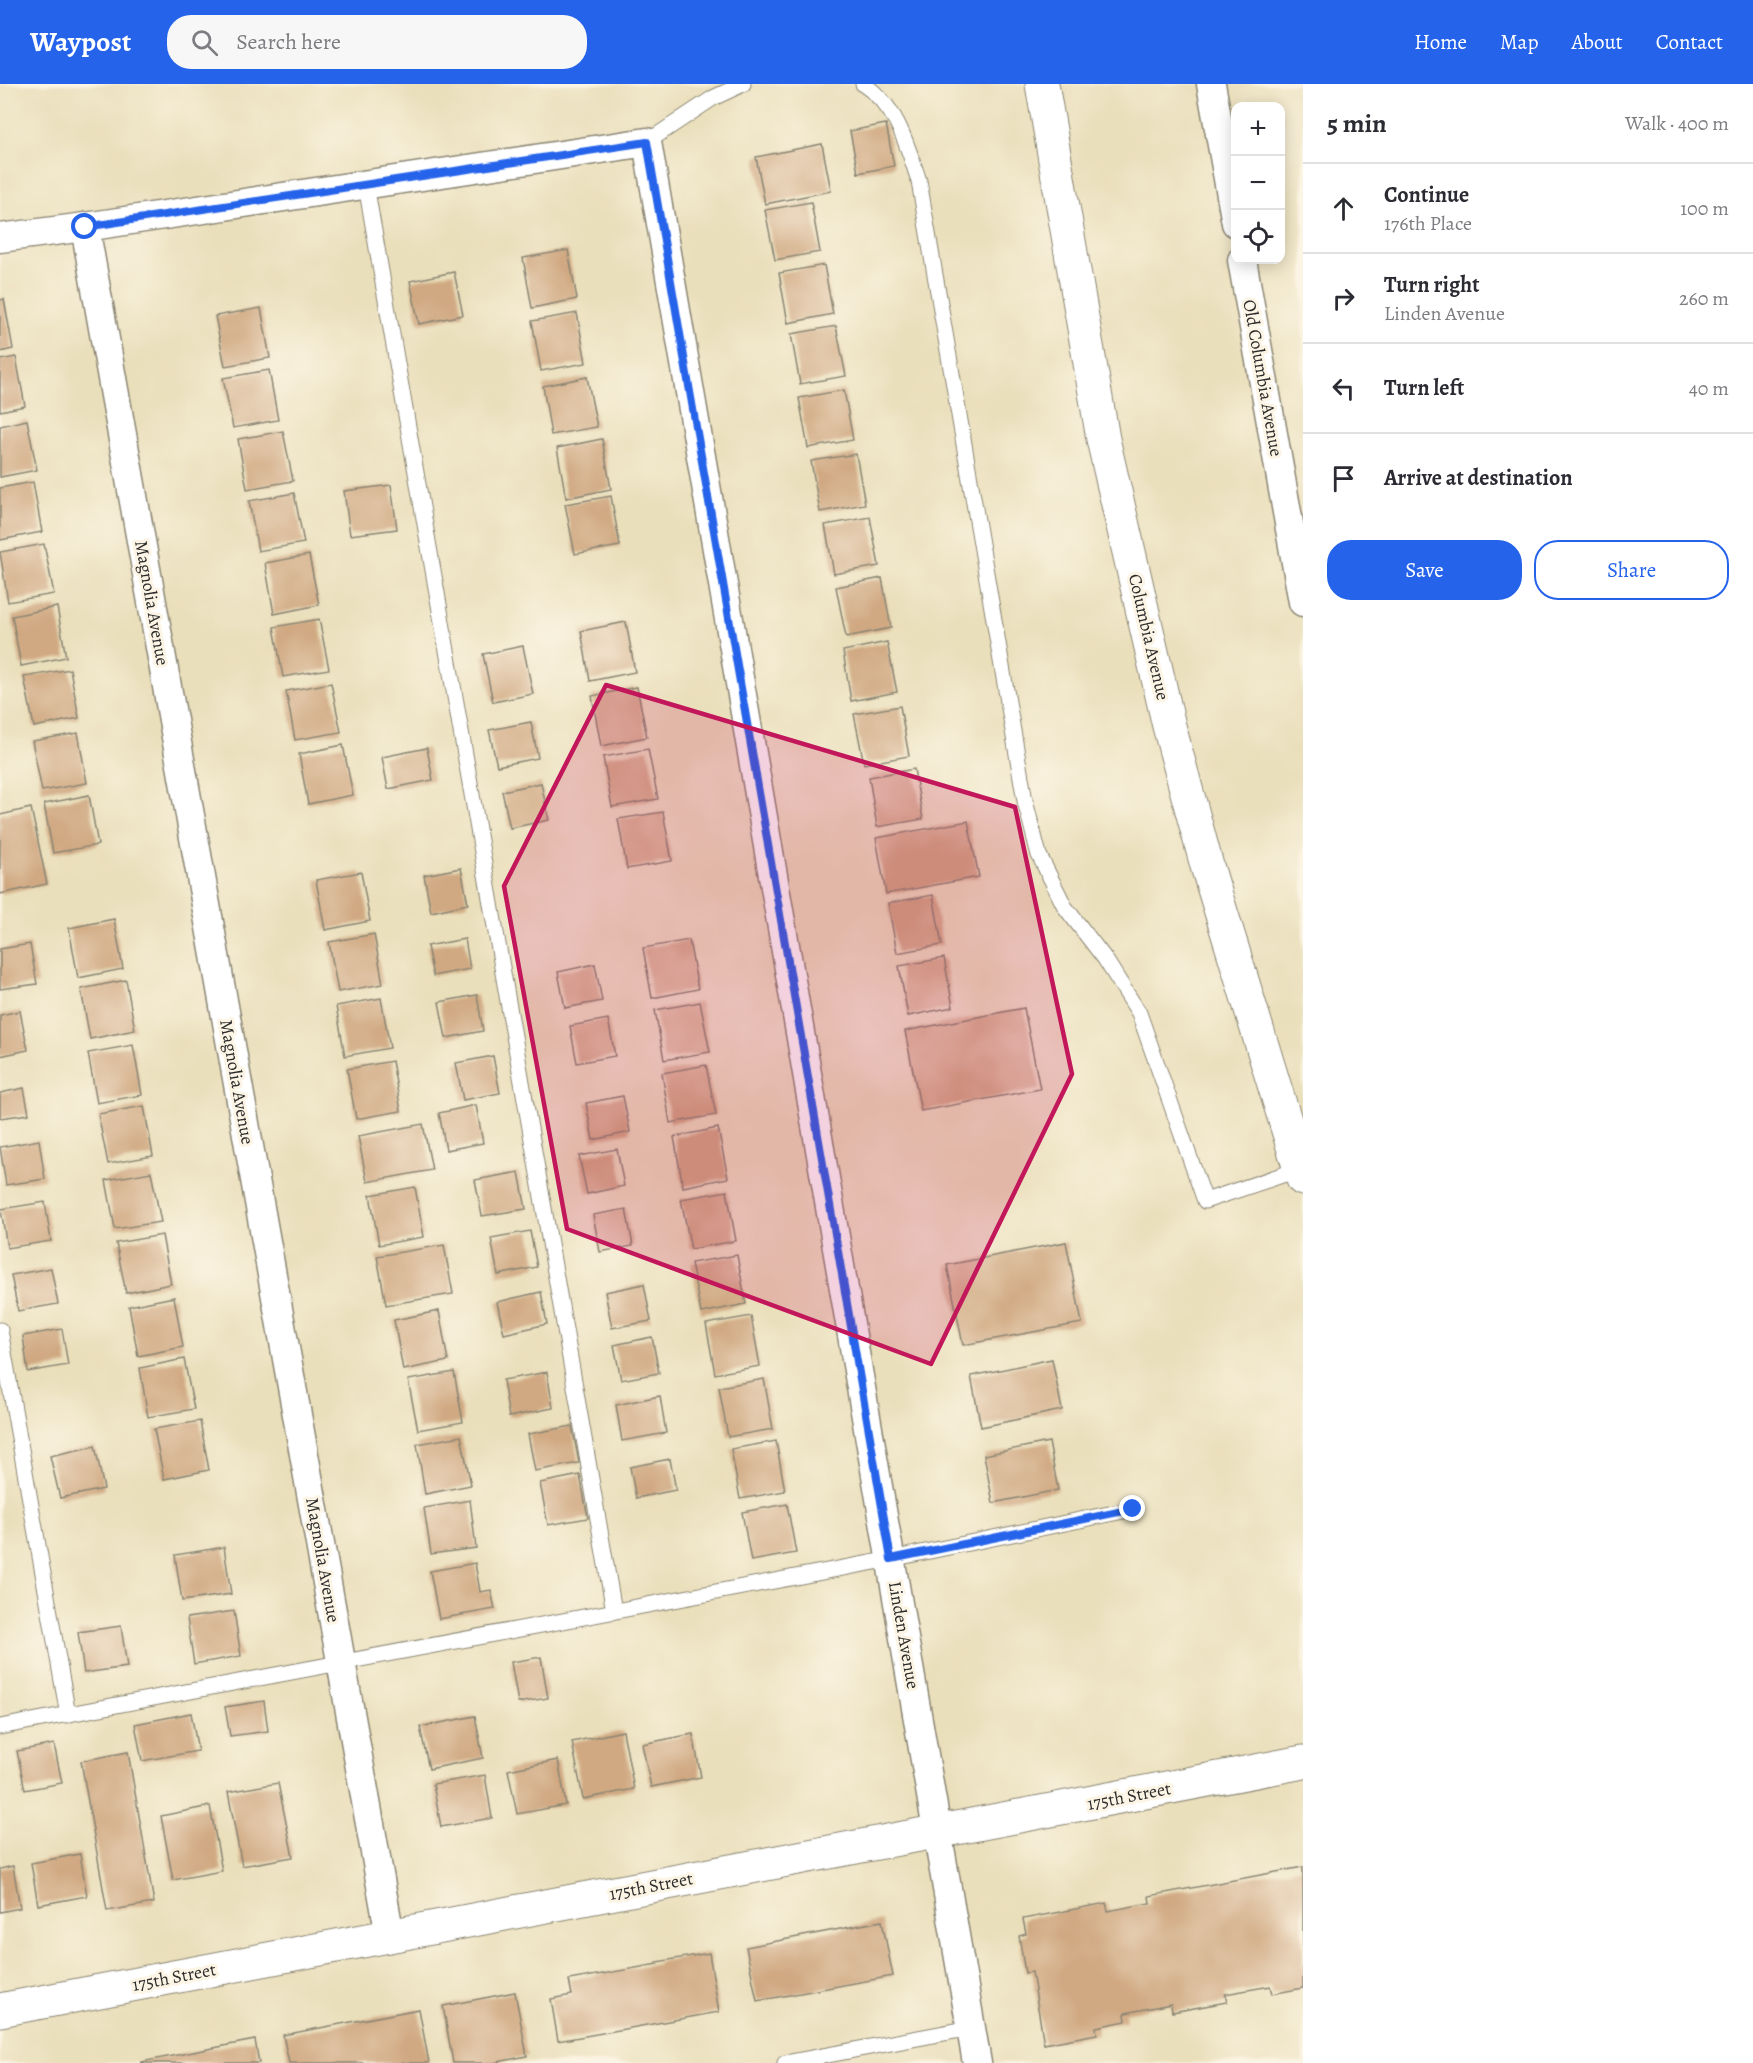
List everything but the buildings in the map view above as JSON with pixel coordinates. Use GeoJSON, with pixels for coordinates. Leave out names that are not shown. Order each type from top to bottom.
{"type":"FeatureCollection","features":[{"type":"Feature","properties":{"kind":"street","name":"Columbia Avenue"},"geometry":{"type":"LineString","coordinates":[[1042,84],[1103,439],[1169,726],[1207,866],[1301,1174]]}},
{"type":"Feature","properties":{"kind":"street"},"geometry":{"type":"LineString","coordinates":[[1211,84],[1234,210]]}},
{"type":"Feature","properties":{"kind":"street"},"geometry":{"type":"LineString","coordinates":[[0,238],[647,142]]}},
{"type":"Feature","properties":{"kind":"street","name":"Linden Avenue"},"geometry":{"type":"LineString","coordinates":[[647,142],[976,2063]]}},
{"type":"Feature","properties":{"kind":"street","name":"Magnolia Avenue"},"geometry":{"type":"LineString","coordinates":[[85,227],[390,1936]]}},
{"type":"Feature","properties":{"kind":"street","name":"Old Columbia Avenue"},"geometry":{"type":"LineString","coordinates":[[1243,264],[1303,602]]}},
{"type":"Feature","properties":{"kind":"street","name":"175th Street"},"geometry":{"type":"LineString","coordinates":[[0,2010],[1303,1762]]}},
{"type":"Feature","properties":{"kind":"lane"},"geometry":{"type":"LineString","coordinates":[[647,142],[713,98],[743,84]]}},
{"type":"Feature","properties":{"kind":"lane"},"geometry":{"type":"LineString","coordinates":[[863,84],[878,93],[900,128],[919,181],[1025,801],[1039,855],[1065,907],[1105,959],[1139,1012],[1205,1201],[1301,1174]]}},
{"type":"Feature","properties":{"kind":"lane"},"geometry":{"type":"LineString","coordinates":[[366,185],[614,1611]]}},
{"type":"Feature","properties":{"kind":"lane"},"geometry":{"type":"LineString","coordinates":[[0,1330],[68,1715]]}},
{"type":"Feature","properties":{"kind":"lane"},"geometry":{"type":"LineString","coordinates":[[0,1727],[891,1559],[1133,1509]]}},
{"type":"Feature","properties":{"kind":"lane"},"geometry":{"type":"LineString","coordinates":[[785,2063],[971,2028]]}},
{"type":"Feature","properties":{"kind":"highlighted area"},"geometry":{"type":"Polygon","coordinates":[[[606,685],[1015,807],[1072,1074],[931,1364],[567,1229],[504,886],[606,685]]]}},
{"type":"Feature","properties":{"kind":"route"},"geometry":{"type":"LineString","coordinates":[[85,227],[647,142],[891,1559],[1133,1509]]}}]}
